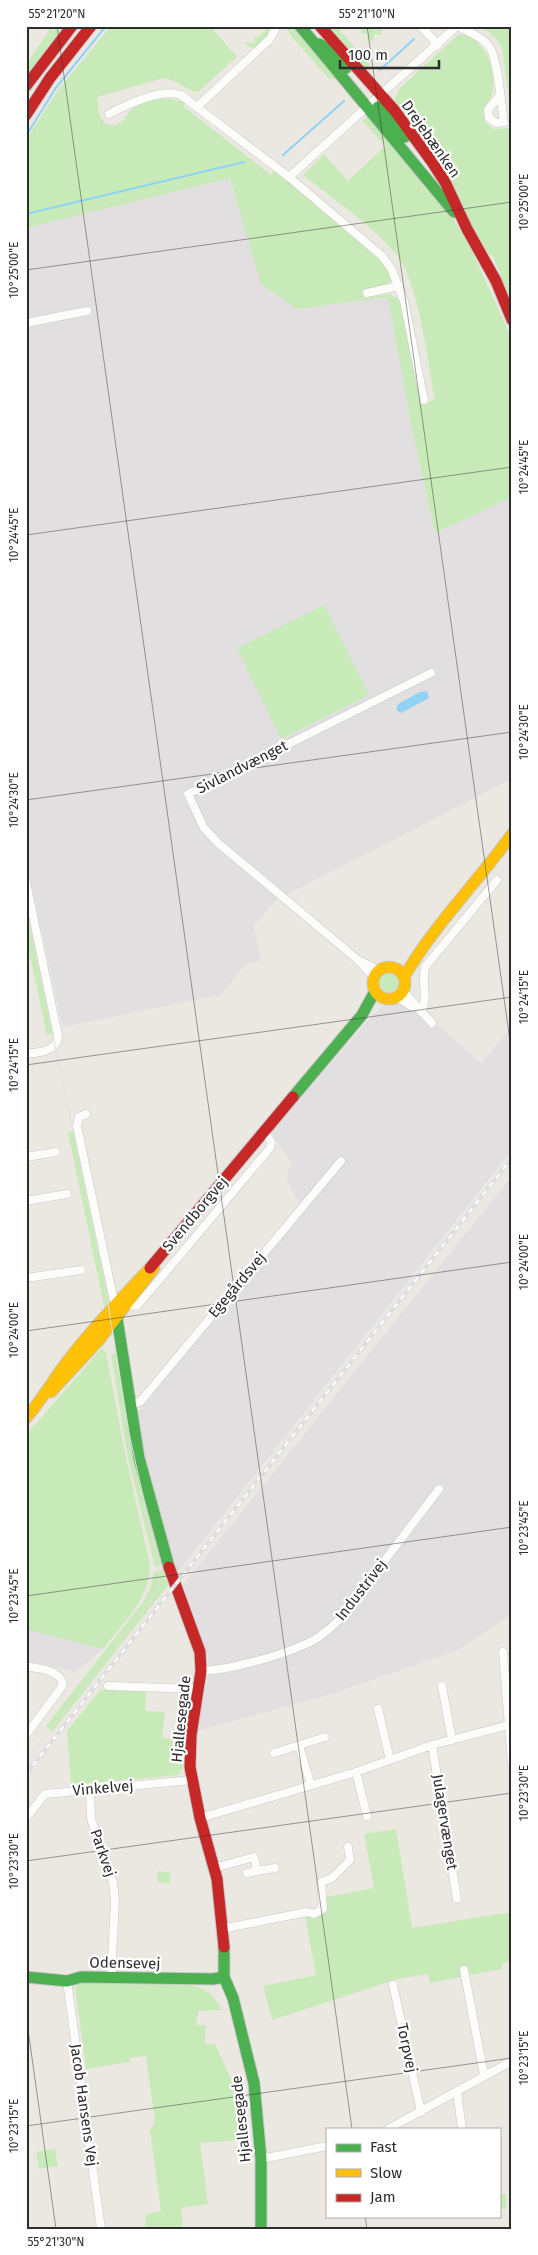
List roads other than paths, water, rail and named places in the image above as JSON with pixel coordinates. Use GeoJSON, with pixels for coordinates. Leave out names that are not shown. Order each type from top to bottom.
{"type":"FeatureCollection","features":[{"type":"Feature","properties":{"kind":"street"},"geometry":{"type":"LineString","coordinates":[[26,86],[72,26]]}},
{"type":"Feature","properties":{"kind":"street"},"geometry":{"type":"LineString","coordinates":[[74,45],[78,32],[83,26]]}},
{"type":"Feature","properties":{"kind":"street"},"geometry":{"type":"LineString","coordinates":[[26,115],[74,45],[91,26]]}},
{"type":"Feature","properties":{"kind":"street"},"geometry":{"type":"LineString","coordinates":[[198,106],[248,57],[270,39],[277,26]]}},
{"type":"Feature","properties":{"kind":"street","name":"Drejebænken"},"geometry":{"type":"LineString","coordinates":[[300,26],[408,153],[467,230]]}},
{"type":"Feature","properties":{"kind":"street","name":"Drejebænken"},"geometry":{"type":"LineString","coordinates":[[320,26],[380,95],[432,162],[445,182],[467,230],[496,281],[512,320]]}},
{"type":"Feature","properties":{"kind":"street"},"geometry":{"type":"LineString","coordinates":[[325,26],[329,38]]}},
{"type":"Feature","properties":{"kind":"street"},"geometry":{"type":"LineString","coordinates":[[421,26],[438,44]]}},
{"type":"Feature","properties":{"kind":"street","name":"Drejebænken"},"geometry":{"type":"LineString","coordinates":[[289,177],[457,26],[484,41],[491,48],[500,95]]}},
{"type":"Feature","properties":{"kind":"street"},"geometry":{"type":"LineString","coordinates":[[311,40],[328,48],[371,93],[380,95]]}},
{"type":"Feature","properties":{"kind":"street"},"geometry":{"type":"LineString","coordinates":[[109,114],[126,105],[166,93],[182,95],[289,177],[382,256],[399,286],[424,400]]}},
{"type":"Feature","properties":{"kind":"street"},"geometry":{"type":"LineString","coordinates":[[368,106],[376,106],[384,110],[412,146],[432,162]]}},
{"type":"Feature","properties":{"kind":"street"},"geometry":{"type":"LineString","coordinates":[[367,293],[399,286]]}},
{"type":"Feature","properties":{"kind":"street"},"geometry":{"type":"LineString","coordinates":[[26,323],[87,310]]}},
{"type":"Feature","properties":{"kind":"street","name":"Sivlandvænget"},"geometry":{"type":"LineString","coordinates":[[376,973],[218,843],[204,828],[188,794],[431,673]]}},
{"type":"Feature","properties":{"kind":"street"},"geometry":{"type":"LineString","coordinates":[[400,994],[405,985],[404,977],[422,946],[490,865],[512,834]]}},
{"type":"Feature","properties":{"kind":"street"},"geometry":{"type":"LineString","coordinates":[[490,865],[512,843]]}},
{"type":"Feature","properties":{"kind":"street"},"geometry":{"type":"LineString","coordinates":[[421,1012],[426,1002],[423,977],[425,967],[497,880]]}},
{"type":"Feature","properties":{"kind":"street"},"geometry":{"type":"LineString","coordinates":[[26,882],[58,1040],[55,1045],[44,1051],[26,1054]]}},
{"type":"Feature","properties":{"kind":"street"},"geometry":{"type":"LineString","coordinates":[[422,946],[394,968],[376,973],[372,983],[379,994],[400,994],[432,1023]]}},
{"type":"Feature","properties":{"kind":"street"},"geometry":{"type":"LineString","coordinates":[[394,968],[404,977]]}},
{"type":"Feature","properties":{"kind":"street","name":"Svendborgvej"},"geometry":{"type":"LineString","coordinates":[[42,1400],[60,1371],[114,1306],[163,1254],[379,994]]}},
{"type":"Feature","properties":{"kind":"street"},"geometry":{"type":"LineString","coordinates":[[86,1114],[79,1117],[77,1126],[114,1306]]}},
{"type":"Feature","properties":{"kind":"street","name":"Svendborgvej"},"geometry":{"type":"LineString","coordinates":[[128,1304],[138,1305],[270,1148],[271,1142],[265,1132]]}},
{"type":"Feature","properties":{"kind":"street"},"geometry":{"type":"LineString","coordinates":[[26,1157],[56,1152]]}},
{"type":"Feature","properties":{"kind":"street","name":"Egegårdsvej"},"geometry":{"type":"LineString","coordinates":[[130,1405],[140,1402],[341,1161]]}},
{"type":"Feature","properties":{"kind":"street"},"geometry":{"type":"LineString","coordinates":[[26,1201],[67,1194]]}},
{"type":"Feature","properties":{"kind":"street","name":"Svendborgvej"},"geometry":{"type":"LineString","coordinates":[[26,1418],[67,1377],[128,1304],[147,1280],[163,1254]]}},
{"type":"Feature","properties":{"kind":"street"},"geometry":{"type":"LineString","coordinates":[[26,1278],[81,1270]]}},
{"type":"Feature","properties":{"kind":"street","name":"Hjallesegade"},"geometry":{"type":"LineString","coordinates":[[114,1306],[130,1405],[151,1506],[169,1566],[200,1652],[199,1690],[191,1734],[192,1780],[214,1868],[225,1960],[224,1978],[233,1998],[248,2053],[257,2102],[261,2159],[261,2229]]}},
{"type":"Feature","properties":{"kind":"street","name":"Industrivej"},"geometry":{"type":"LineString","coordinates":[[201,1671],[224,1669],[296,1648],[328,1630],[342,1618],[439,1489]]}},
{"type":"Feature","properties":{"kind":"street"},"geometry":{"type":"LineString","coordinates":[[503,1652],[512,1764]]}},
{"type":"Feature","properties":{"kind":"street"},"geometry":{"type":"LineString","coordinates":[[26,1666],[51,1672],[62,1680],[62,1690],[26,1735]]}},
{"type":"Feature","properties":{"kind":"street"},"geometry":{"type":"LineString","coordinates":[[108,1686],[199,1690]]}},
{"type":"Feature","properties":{"kind":"street"},"geometry":{"type":"LineString","coordinates":[[442,1686],[452,1740]]}},
{"type":"Feature","properties":{"kind":"street"},"geometry":{"type":"LineString","coordinates":[[378,1709],[390,1760]]}},
{"type":"Feature","properties":{"kind":"street"},"geometry":{"type":"LineString","coordinates":[[200,1818],[356,1772],[432,1745],[509,1724]]}},
{"type":"Feature","properties":{"kind":"street"},"geometry":{"type":"LineString","coordinates":[[274,1753],[325,1738]]}},
{"type":"Feature","properties":{"kind":"street","name":"Julagervænget"},"geometry":{"type":"LineString","coordinates":[[432,1745],[457,1899]]}},
{"type":"Feature","properties":{"kind":"street"},"geometry":{"type":"LineString","coordinates":[[299,1746],[311,1785]]}},
{"type":"Feature","properties":{"kind":"street"},"geometry":{"type":"LineString","coordinates":[[356,1772],[367,1816]]}},
{"type":"Feature","properties":{"kind":"street","name":"Vinkelvej"},"geometry":{"type":"LineString","coordinates":[[26,1818],[45,1794],[192,1780]]}},
{"type":"Feature","properties":{"kind":"street","name":"Parkvej"},"geometry":{"type":"LineString","coordinates":[[90,1789],[91,1819],[114,1882],[115,1901],[111,1977]]}},
{"type":"Feature","properties":{"kind":"street"},"geometry":{"type":"LineString","coordinates":[[221,1929],[307,1912],[320,1912],[324,1909],[321,1882],[332,1878],[350,1860],[348,1847]]}},
{"type":"Feature","properties":{"kind":"street"},"geometry":{"type":"LineString","coordinates":[[214,1868],[254,1856],[257,1871]]}},
{"type":"Feature","properties":{"kind":"street"},"geometry":{"type":"LineString","coordinates":[[247,1873],[275,1868]]}},
{"type":"Feature","properties":{"kind":"street"},"geometry":{"type":"LineString","coordinates":[[464,1970],[484,2075]]}},
{"type":"Feature","properties":{"kind":"street","name":"Odensevej"},"geometry":{"type":"LineString","coordinates":[[26,1977],[67,1981],[80,1977],[224,1978]]}},
{"type":"Feature","properties":{"kind":"street","name":"Jacob Hansens Vej"},"geometry":{"type":"LineString","coordinates":[[67,1981],[101,2229]]}},
{"type":"Feature","properties":{"kind":"street","name":"Torpvej"},"geometry":{"type":"LineString","coordinates":[[393,1985],[421,2112]]}},
{"type":"Feature","properties":{"kind":"street"},"geometry":{"type":"LineString","coordinates":[[390,2128],[512,2061]]}},
{"type":"Feature","properties":{"kind":"street"},"geometry":{"type":"LineString","coordinates":[[457,2091],[462,2128]]}},
{"type":"Feature","properties":{"kind":"street"},"geometry":{"type":"LineString","coordinates":[[261,2159],[326,2146]]}},
{"type":"Feature","properties":{"kind":"water"},"geometry":{"type":"Polygon","coordinates":[[[427,691],[429,698],[401,713],[396,710],[398,704],[420,692],[427,691]]]}},
{"type":"Feature","properties":{"kind":"waterway"},"geometry":{"type":"LineString","coordinates":[[26,136],[55,89],[106,26]]}},
{"type":"Feature","properties":{"kind":"waterway"},"geometry":{"type":"LineString","coordinates":[[380,70],[414,39]]}},
{"type":"Feature","properties":{"kind":"waterway"},"geometry":{"type":"LineString","coordinates":[[283,155],[344,101]]}},
{"type":"Feature","properties":{"kind":"waterway"},"geometry":{"type":"LineString","coordinates":[[26,214],[244,162]]}},
{"type":"Feature","properties":{"kind":"tram line"},"geometry":{"type":"LineString","coordinates":[[26,909],[102,1267],[129,1433],[160,1573],[158,1588],[150,1603],[26,1760]]}},
{"type":"Feature","properties":{"kind":"railway"},"geometry":{"type":"LineString","coordinates":[[26,1774],[512,1158]]}}]}
